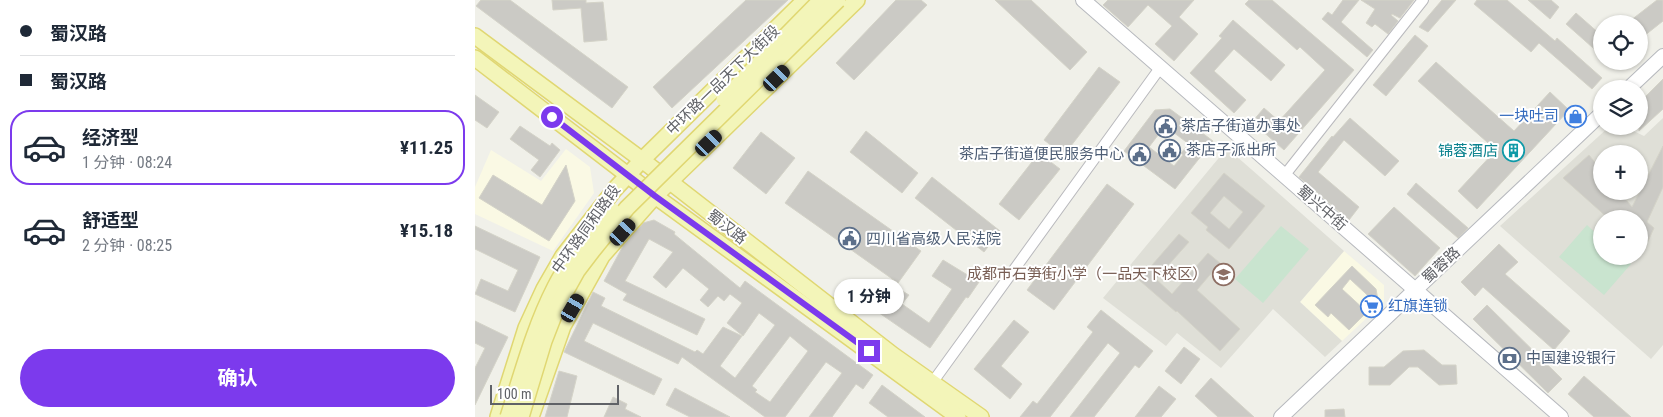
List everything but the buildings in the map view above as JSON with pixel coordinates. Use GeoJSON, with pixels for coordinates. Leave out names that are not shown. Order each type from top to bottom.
{"type":"FeatureCollection","features":[{"type":"Feature","properties":{"kind":"main road","name":"中环路一品天下大街段"},"geometry":{"type":"LineString","coordinates":[[642,160],[805,0]]}},
{"type":"Feature","properties":{"kind":"main road"},"geometry":{"type":"LineString","coordinates":[[508,417],[544,312],[556,286],[586,242],[628,193],[821,0]]}},
{"type":"Feature","properties":{"kind":"main road"},"geometry":{"type":"LineString","coordinates":[[521,417],[544,341],[558,305],[577,271],[627,208],[838,0]]}},
{"type":"Feature","properties":{"kind":"main road"},"geometry":{"type":"LineString","coordinates":[[655,196],[857,0]]}},
{"type":"Feature","properties":{"kind":"main road","name":"蜀汉路"},"geometry":{"type":"LineString","coordinates":[[475,36],[642,160],[893,355],[981,417]]}},
{"type":"Feature","properties":{"kind":"main road","name":"蜀汉路"},"geometry":{"type":"LineString","coordinates":[[475,58],[655,196],[959,417]]}},
{"type":"Feature","properties":{"kind":"main road","name":"中环路同和路段"},"geometry":{"type":"LineString","coordinates":[[497,417],[526,328],[563,256],[615,189],[642,160]]}},
{"type":"Feature","properties":{"kind":"main road","name":"中环路同和路段"},"geometry":{"type":"LineString","coordinates":[[531,417],[563,326],[602,256],[655,196]]}},
{"type":"Feature","properties":{"kind":"street","name":"蜀兴中街"},"geometry":{"type":"LineString","coordinates":[[1083,0],[1561,417]]}},
{"type":"Feature","properties":{"kind":"street"},"geometry":{"type":"LineString","coordinates":[[1284,176],[1423,0]]}},
{"type":"Feature","properties":{"kind":"street"},"geometry":{"type":"LineString","coordinates":[[1638,80],[1663,56]]}},
{"type":"Feature","properties":{"kind":"street"},"geometry":{"type":"LineString","coordinates":[[932,383],[1160,68]]}},
{"type":"Feature","properties":{"kind":"street","name":"蜀蓉路"},"geometry":{"type":"LineString","coordinates":[[1285,416],[1415,289],[1593,122]]}},
{"type":"Feature","properties":{"kind":"shaded area"},"geometry":{"type":"Polygon","coordinates":[[[1663,118],[1663,345],[1651,359],[1500,226],[1600,135],[1648,135],[1648,132],[1663,118]]]}},
{"type":"Feature","properties":{"kind":"shaded area","name":"成都市石笋街小学（一品天下校区）"},"geometry":{"type":"Polygon","coordinates":[[[1227,148],[1344,251],[1300,302],[1342,341],[1325,357],[1273,309],[1221,368],[1177,333],[1166,346],[1103,298],[1227,148]]]}},
{"type":"Feature","properties":{"kind":"shaded area"},"geometry":{"type":"Polygon","coordinates":[[[566,149],[590,167],[594,193],[553,251],[475,214],[475,187],[491,150],[541,181],[566,149]]]}},
{"type":"Feature","properties":{"kind":"shaded area"},"geometry":{"type":"Polygon","coordinates":[[[1587,225],[1593,231],[1593,265],[1630,265],[1604,295],[1559,257],[1587,225]]]}},
{"type":"Feature","properties":{"kind":"shaded area"},"geometry":{"type":"Polygon","coordinates":[[[1281,226],[1309,249],[1263,303],[1235,279],[1281,226]]]}},
{"type":"Feature","properties":{"kind":"shaded area"},"geometry":{"type":"Polygon","coordinates":[[[1344,251],[1384,285],[1384,302],[1342,341],[1300,302],[1344,251]]]}},
{"type":"Feature","properties":{"kind":"place","name":"一块吐司"},"geometry":{"type":"Point","coordinates":[1575,116]}},
{"type":"Feature","properties":{"kind":"place","name":"茶店子街道办事处"},"geometry":{"type":"Point","coordinates":[1165,126]}},
{"type":"Feature","properties":{"kind":"place","name":"茶店子派出所"},"geometry":{"type":"Point","coordinates":[1170,150]}},
{"type":"Feature","properties":{"kind":"place","name":"锦蓉酒店"},"geometry":{"type":"Point","coordinates":[1514,151]}},
{"type":"Feature","properties":{"kind":"place","name":"茶店子街道便民服务中心"},"geometry":{"type":"Point","coordinates":[1140,154]}},
{"type":"Feature","properties":{"kind":"place","name":"四川省高级人民法院"},"geometry":{"type":"Point","coordinates":[850,239]}},
{"type":"Feature","properties":{"kind":"place","name":"成都市石笋街小学（一品天下校区）"},"geometry":{"type":"Point","coordinates":[1223,274]}},
{"type":"Feature","properties":{"kind":"place","name":"红旗连锁"},"geometry":{"type":"Point","coordinates":[1372,306]}},
{"type":"Feature","properties":{"kind":"place","name":"中国建设银行"},"geometry":{"type":"Point","coordinates":[1510,358]}},
{"type":"Feature","properties":{"kind":"route"},"geometry":{"type":"LineString","coordinates":[[552,117],[655,196],[869,351]]}}]}
